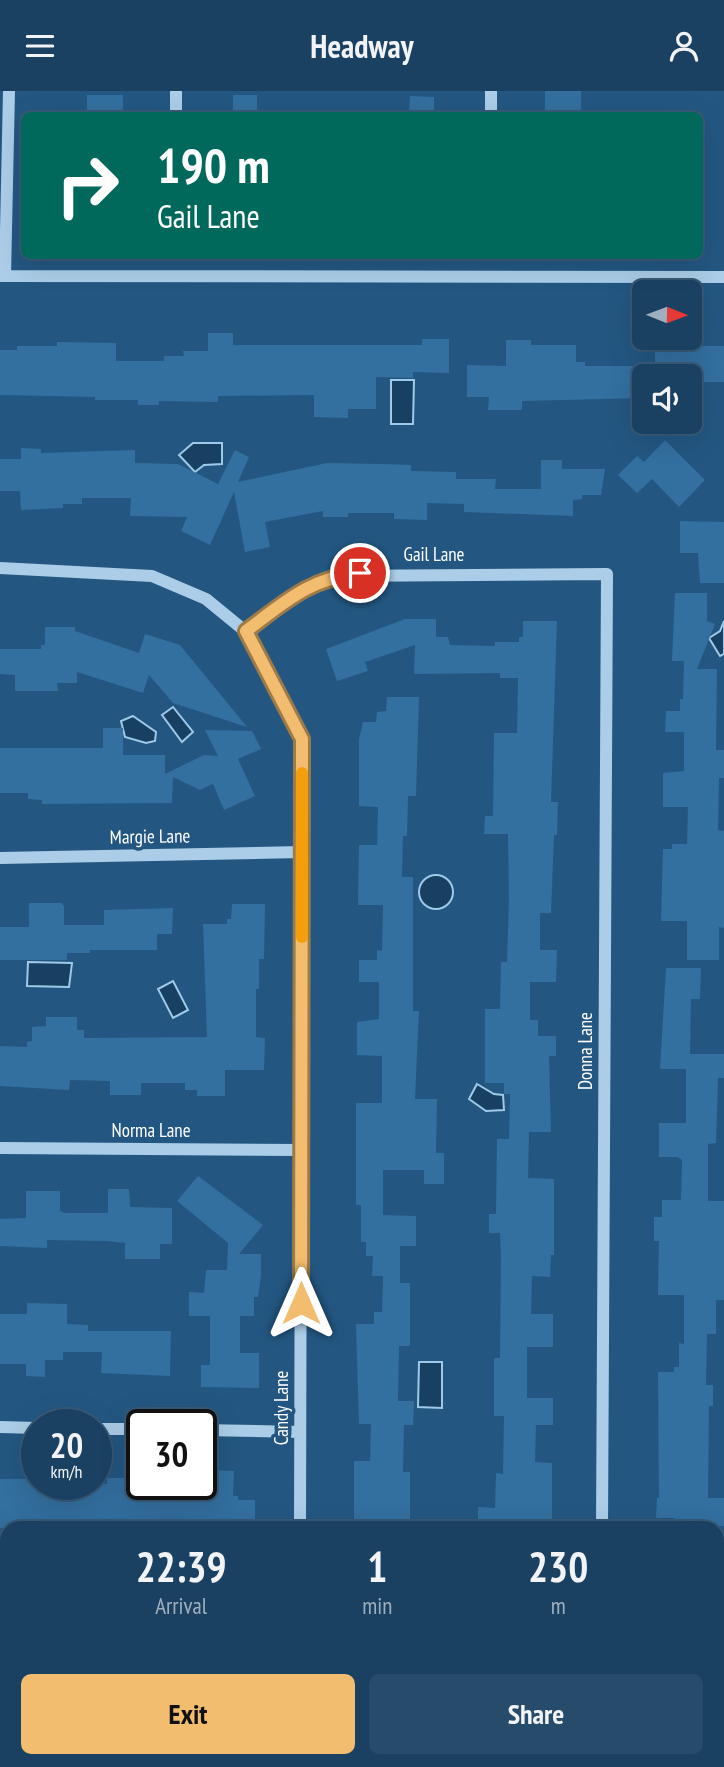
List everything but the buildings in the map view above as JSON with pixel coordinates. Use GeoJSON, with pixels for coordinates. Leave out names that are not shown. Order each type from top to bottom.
{"type":"FeatureCollection","features":[{"type":"Feature","properties":{"kind":"street"},"geometry":{"type":"LineString","coordinates":[[9,91],[2,276],[724,277]]}},
{"type":"Feature","properties":{"kind":"street"},"geometry":{"type":"LineString","coordinates":[[176,91],[176,112]]}},
{"type":"Feature","properties":{"kind":"street"},"geometry":{"type":"LineString","coordinates":[[491,91],[491,112]]}},
{"type":"Feature","properties":{"kind":"street"},"geometry":{"type":"LineString","coordinates":[[0,568],[152,576],[206,599],[246,631]]}},
{"type":"Feature","properties":{"kind":"street","name":"Gail Lane"},"geometry":{"type":"LineString","coordinates":[[246,631],[304,587],[334,576],[607,574]]}},
{"type":"Feature","properties":{"kind":"street","name":"Donna Lane"},"geometry":{"type":"LineString","coordinates":[[602,1521],[607,574]]}},
{"type":"Feature","properties":{"kind":"street","name":"Candy Lane"},"geometry":{"type":"LineString","coordinates":[[246,631],[302,739],[300,1521]]}},
{"type":"Feature","properties":{"kind":"street","name":"Margie Lane"},"geometry":{"type":"LineString","coordinates":[[0,858],[302,852]]}},
{"type":"Feature","properties":{"kind":"street","name":"Norma Lane"},"geometry":{"type":"LineString","coordinates":[[0,1149],[302,1150]]}},
{"type":"Feature","properties":{"kind":"street"},"geometry":{"type":"LineString","coordinates":[[0,1427],[21,1428]]}},
{"type":"Feature","properties":{"kind":"street"},"geometry":{"type":"LineString","coordinates":[[217,1430],[300,1431]]}},
{"type":"Feature","properties":{"kind":"water"},"geometry":{"type":"Polygon","coordinates":[[[391,380],[414,380],[413,424],[391,424],[391,380]]]}},
{"type":"Feature","properties":{"kind":"water"},"geometry":{"type":"Polygon","coordinates":[[[193,443],[222,443],[222,464],[204,465],[195,472],[179,455],[193,443]]]}},
{"type":"Feature","properties":{"kind":"water"},"geometry":{"type":"Polygon","coordinates":[[[724,621],[724,654],[720,656],[709,638],[720,631],[724,621]]]}},
{"type":"Feature","properties":{"kind":"water"},"geometry":{"type":"Polygon","coordinates":[[[173,707],[193,732],[182,742],[162,715],[173,707]]]}},
{"type":"Feature","properties":{"kind":"water"},"geometry":{"type":"Polygon","coordinates":[[[133,716],[156,732],[155,741],[146,743],[125,737],[121,721],[133,716]]]}},
{"type":"Feature","properties":{"kind":"water"},"geometry":{"type":"Polygon","coordinates":[[[436,875],[448,880],[453,892],[448,904],[436,909],[424,904],[419,892],[424,880],[436,875]]]}},
{"type":"Feature","properties":{"kind":"water"},"geometry":{"type":"Polygon","coordinates":[[[28,962],[72,963],[69,987],[27,986],[28,962]]]}},
{"type":"Feature","properties":{"kind":"water"},"geometry":{"type":"Polygon","coordinates":[[[173,981],[188,1010],[173,1018],[158,989],[173,981]]]}},
{"type":"Feature","properties":{"kind":"water"},"geometry":{"type":"Polygon","coordinates":[[[477,1084],[494,1094],[503,1095],[504,1110],[486,1111],[469,1099],[477,1084]]]}},
{"type":"Feature","properties":{"kind":"water"},"geometry":{"type":"Polygon","coordinates":[[[419,1362],[442,1362],[442,1408],[418,1407],[419,1362]]]}},
{"type":"Feature","properties":{"kind":"slow traffic"},"geometry":{"type":"LineString","coordinates":[[302,773],[302,937]]}},
{"type":"Feature","properties":{"kind":"route"},"geometry":{"type":"LineString","coordinates":[[301,1303],[302,739],[246,631],[304,587],[334,576],[360,573]]}}]}
